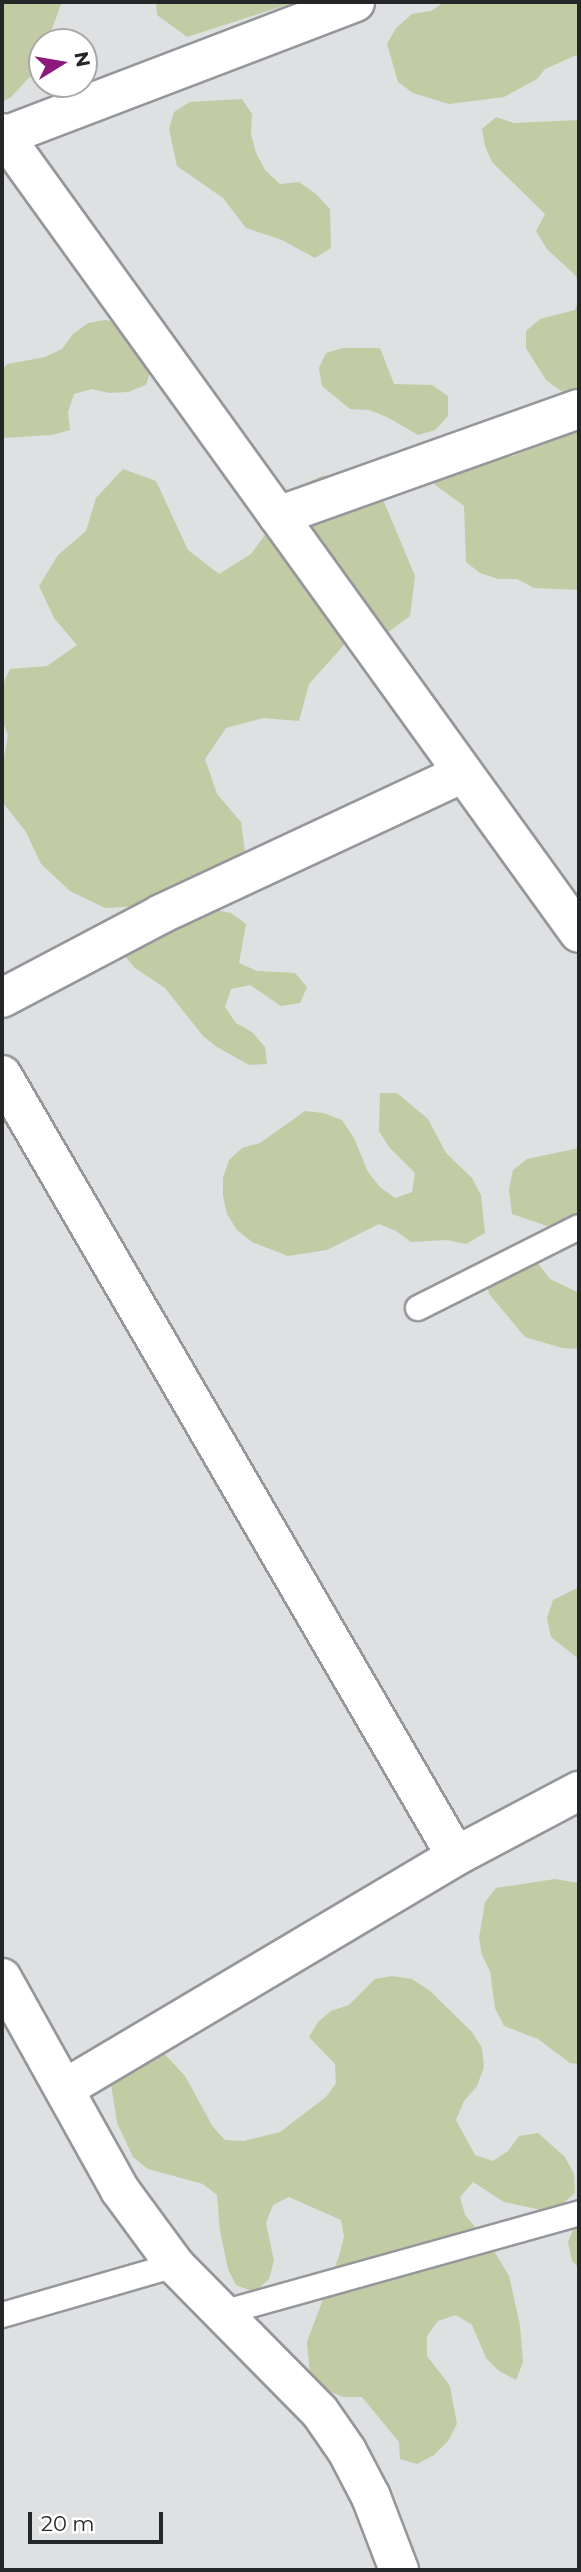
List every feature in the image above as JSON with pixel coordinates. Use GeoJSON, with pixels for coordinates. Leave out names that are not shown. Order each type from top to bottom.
{"type":"FeatureCollection","features":[{"type":"Feature","properties":{"kind":"street"},"geometry":{"type":"LineString","coordinates":[[355,2],[2,136],[579,933]]}},
{"type":"Feature","properties":{"kind":"street"},"geometry":{"type":"LineString","coordinates":[[278,516],[579,409]]}},
{"type":"Feature","properties":{"kind":"street"},"geometry":{"type":"LineString","coordinates":[[2,999],[161,914],[463,773]]}},
{"type":"Feature","properties":{"kind":"street"},"geometry":{"type":"LineString","coordinates":[[2,1075],[456,1857]]}},
{"type":"Feature","properties":{"kind":"street"},"geometry":{"type":"LineString","coordinates":[[64,2089],[456,1857],[579,1791]]}},
{"type":"Feature","properties":{"kind":"street"},"geometry":{"type":"LineString","coordinates":[[2,1978],[120,2190],[175,2265],[320,2412],[348,2451],[371,2497],[399,2570]]}},
{"type":"Feature","properties":{"kind":"lane"},"geometry":{"type":"LineString","coordinates":[[418,1308],[579,1227]]}},
{"type":"Feature","properties":{"kind":"lane"},"geometry":{"type":"LineString","coordinates":[[222,2313],[579,2213]]}},
{"type":"Feature","properties":{"kind":"lane"},"geometry":{"type":"LineString","coordinates":[[2,2315],[175,2265]]}},
{"type":"Feature","properties":{"kind":"green space"},"geometry":{"type":"Polygon","coordinates":[[[2,2],[62,2],[52,28],[28,28],[28,79],[11,97],[2,102],[2,2]]]}},
{"type":"Feature","properties":{"kind":"green space"},"geometry":{"type":"Polygon","coordinates":[[[156,2],[296,2],[187,37],[157,15],[156,2]]]}},
{"type":"Feature","properties":{"kind":"green space"},"geometry":{"type":"Polygon","coordinates":[[[444,2],[579,2],[579,54],[545,69],[537,79],[504,97],[449,104],[413,93],[398,82],[387,44],[396,28],[412,14],[431,11],[444,2]]]}},
{"type":"Feature","properties":{"kind":"green space"},"geometry":{"type":"Polygon","coordinates":[[[242,99],[252,114],[251,134],[256,153],[265,170],[280,184],[299,182],[316,194],[330,209],[331,248],[315,258],[282,240],[246,228],[223,198],[177,166],[169,129],[174,112],[190,102],[242,99]]]}},
{"type":"Feature","properties":{"kind":"green space"},"geometry":{"type":"Polygon","coordinates":[[[496,117],[514,123],[579,120],[579,286],[576,276],[547,249],[536,231],[545,214],[492,162],[482,129],[496,117]]]}},
{"type":"Feature","properties":{"kind":"green space"},"geometry":{"type":"Polygon","coordinates":[[[579,299],[579,396],[561,391],[546,380],[526,348],[526,331],[540,319],[575,310],[579,299]]]}},
{"type":"Feature","properties":{"kind":"green space"},"geometry":{"type":"Polygon","coordinates":[[[105,320],[123,323],[152,366],[146,385],[128,392],[109,393],[92,389],[74,394],[68,412],[70,430],[52,435],[2,438],[2,369],[8,364],[45,357],[62,349],[73,334],[88,323],[105,320]]]}},
{"type":"Feature","properties":{"kind":"green space"},"geometry":{"type":"Polygon","coordinates":[[[342,348],[380,348],[394,384],[432,385],[448,396],[448,416],[435,430],[418,435],[369,410],[350,409],[322,386],[319,368],[326,353],[342,348]]]}},
{"type":"Feature","properties":{"kind":"green space"},"geometry":{"type":"Polygon","coordinates":[[[579,409],[579,590],[534,588],[517,579],[498,579],[480,573],[466,562],[464,506],[434,484],[426,470],[513,456],[530,449],[539,433],[579,409]]]}},
{"type":"Feature","properties":{"kind":"green space"},"geometry":{"type":"Polygon","coordinates":[[[123,469],[156,481],[188,550],[219,574],[251,554],[273,524],[288,491],[322,476],[358,474],[384,502],[415,576],[410,616],[380,638],[344,645],[309,684],[299,721],[263,718],[226,728],[205,759],[217,794],[241,822],[246,860],[143,906],[105,908],[70,891],[41,864],[26,832],[4,804],[2,769],[8,735],[2,719],[2,687],[10,669],[47,666],[77,645],[54,618],[39,586],[58,555],[86,531],[96,498],[123,469]]]}},
{"type":"Feature","properties":{"kind":"green space"},"geometry":{"type":"Polygon","coordinates":[[[211,909],[231,913],[246,924],[239,963],[257,971],[295,973],[307,987],[300,1003],[281,1006],[250,985],[231,989],[225,1007],[236,1023],[252,1032],[265,1047],[267,1064],[249,1065],[217,1047],[203,1036],[165,988],[135,968],[123,954],[211,909]]]}},
{"type":"Feature","properties":{"kind":"green space"},"geometry":{"type":"Polygon","coordinates":[[[380,1093],[397,1093],[428,1119],[446,1153],[472,1178],[481,1195],[485,1233],[466,1244],[447,1240],[411,1242],[396,1231],[379,1224],[327,1250],[288,1256],[252,1242],[237,1230],[227,1214],[223,1196],[223,1178],[229,1160],[242,1148],[260,1143],[305,1111],[323,1113],[342,1120],[354,1138],[368,1172],[380,1187],[395,1198],[412,1192],[415,1173],[389,1147],[379,1131],[380,1093]]]}},
{"type":"Feature","properties":{"kind":"green space"},"geometry":{"type":"Polygon","coordinates":[[[579,1148],[579,1217],[547,1226],[512,1214],[509,1189],[513,1170],[527,1159],[579,1148]]]}},
{"type":"Feature","properties":{"kind":"green space"},"geometry":{"type":"Polygon","coordinates":[[[527,1249],[550,1279],[579,1293],[579,1349],[562,1348],[525,1337],[489,1294],[485,1276],[527,1249]]]}},
{"type":"Feature","properties":{"kind":"green space"},"geometry":{"type":"Polygon","coordinates":[[[579,1587],[579,1659],[551,1637],[547,1618],[553,1600],[579,1587]]]}},
{"type":"Feature","properties":{"kind":"green space"},"geometry":{"type":"Polygon","coordinates":[[[555,1879],[579,1883],[579,2064],[570,2063],[538,2039],[504,2026],[495,2008],[490,1971],[482,1955],[479,1938],[485,1902],[496,1888],[555,1879]]]}},
{"type":"Feature","properties":{"kind":"green space"},"geometry":{"type":"Polygon","coordinates":[[[392,1976],[412,1979],[429,1990],[472,2032],[482,2048],[484,2067],[477,2086],[464,2101],[456,2120],[475,2155],[493,2161],[508,2151],[519,2136],[538,2133],[565,2157],[574,2174],[575,2193],[560,2206],[541,2210],[504,2202],[473,2182],[460,2197],[465,2215],[490,2244],[509,2276],[520,2325],[523,2362],[516,2380],[499,2371],[486,2358],[472,2325],[456,2315],[438,2321],[427,2336],[427,2356],[450,2386],[457,2424],[448,2441],[434,2455],[417,2464],[400,2459],[399,2442],[362,2397],[343,2397],[326,2390],[310,2376],[307,2342],[339,2256],[344,2237],[341,2220],[289,2197],[273,2205],[266,2223],[274,2261],[269,2279],[254,2292],[236,2285],[228,2269],[220,2231],[217,2195],[203,2184],[148,2169],[133,2157],[117,2123],[111,2084],[112,2065],[159,2048],[185,2076],[213,2127],[225,2140],[244,2141],[280,2132],[326,2097],[336,2083],[335,2064],[309,2037],[318,2022],[331,2011],[349,2005],[375,1979],[392,1976]]]}},
{"type":"Feature","properties":{"kind":"green space"},"geometry":{"type":"Polygon","coordinates":[[[579,2216],[579,2268],[572,2261],[568,2242],[579,2216]]]}}]}
